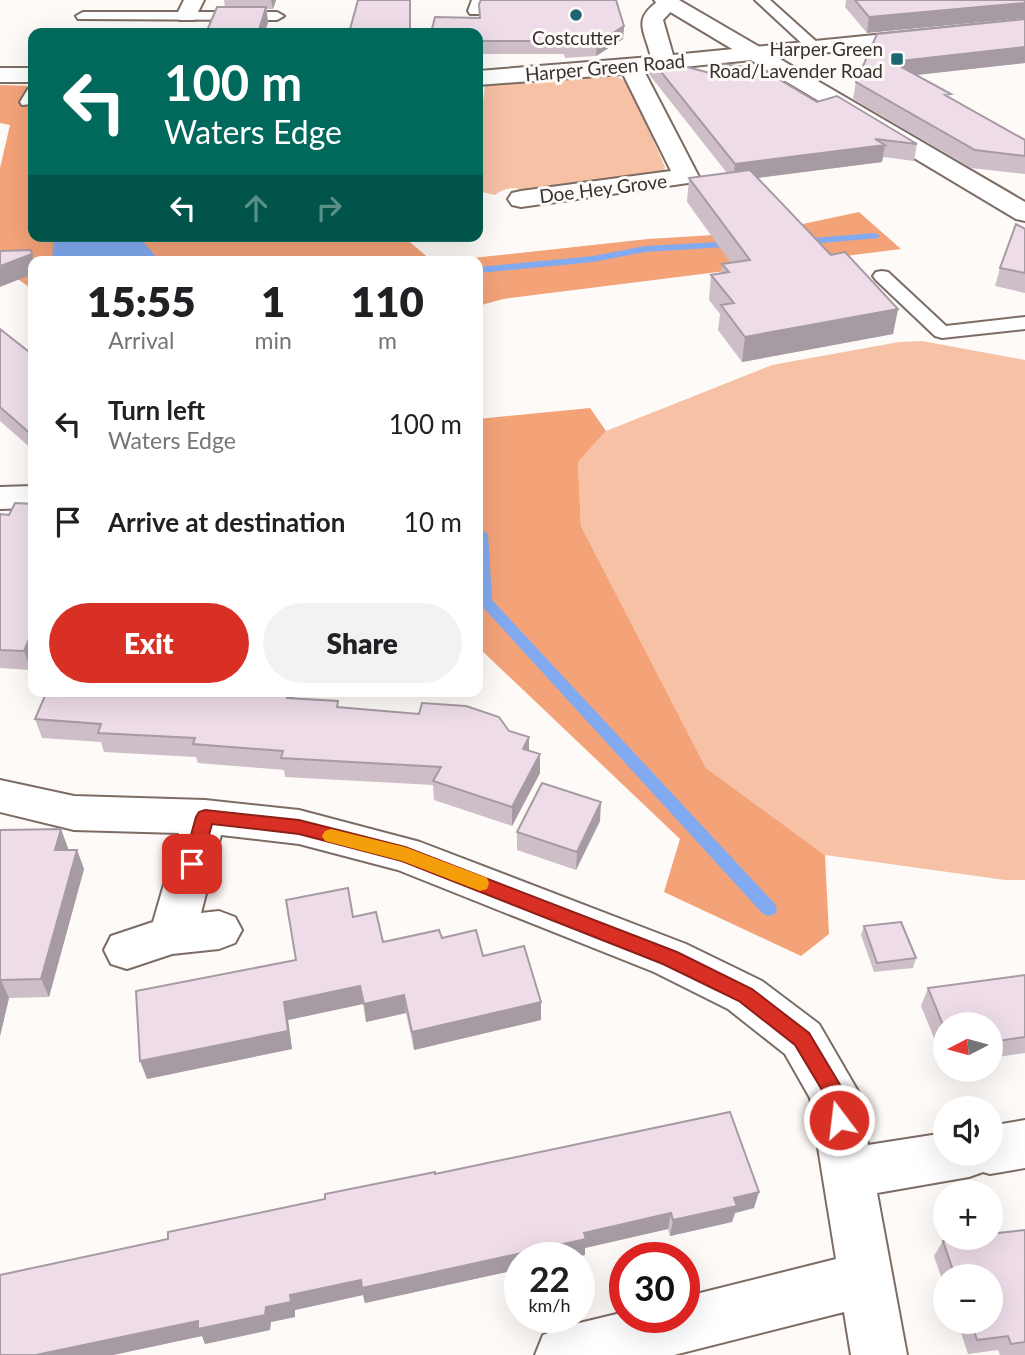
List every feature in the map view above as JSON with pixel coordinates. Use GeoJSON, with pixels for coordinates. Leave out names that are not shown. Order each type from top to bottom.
{"type":"FeatureCollection","features":[{"type":"Feature","properties":{"kind":"street"},"geometry":{"type":"LineString","coordinates":[[663,61],[652,19],[653,14],[667,1],[1025,213]]}},
{"type":"Feature","properties":{"kind":"street","name":"Harper Green Road"},"geometry":{"type":"LineString","coordinates":[[483,78],[630,66],[1025,26]]}},
{"type":"Feature","properties":{"kind":"street","name":"Doe Hey Grove"},"geometry":{"type":"LineString","coordinates":[[521,199],[696,181],[630,66]]}},
{"type":"Feature","properties":{"kind":"street"},"geometry":{"type":"LineString","coordinates":[[0,75],[28,75]]}},
{"type":"Feature","properties":{"kind":"street"},"geometry":{"type":"LineString","coordinates":[[0,498],[28,496]]}},
{"type":"Feature","properties":{"kind":"street"},"geometry":{"type":"LineString","coordinates":[[0,796],[74,813],[205,817],[299,827],[405,854],[670,958],[746,995],[802,1039],[834,1093],[879,1355]]}},
{"type":"Feature","properties":{"kind":"street"},"geometry":{"type":"LineString","coordinates":[[172,935],[205,817]]}},
{"type":"Feature","properties":{"kind":"street"},"geometry":{"type":"LineString","coordinates":[[127,950],[172,935],[219,930]]}},
{"type":"Feature","properties":{"kind":"street"},"geometry":{"type":"LineString","coordinates":[[1003,1148],[1025,1144]]}},
{"type":"Feature","properties":{"kind":"street"},"geometry":{"type":"LineString","coordinates":[[848,1173],[933,1159]]}},
{"type":"Feature","properties":{"kind":"street"},"geometry":{"type":"LineString","coordinates":[[563,1355],[866,1279]]}},
{"type":"Feature","properties":{"kind":"lane"},"geometry":{"type":"LineString","coordinates":[[762,0],[814,47]]}},
{"type":"Feature","properties":{"kind":"lane"},"geometry":{"type":"LineString","coordinates":[[83,16],[277,16]]}},
{"type":"Feature","properties":{"kind":"lane"},"geometry":{"type":"LineString","coordinates":[[882,276],[942,332],[1025,323]]}},
{"type":"Feature","properties":{"kind":"shaded area"},"geometry":{"type":"Polygon","coordinates":[[[595,77],[617,77],[628,82],[665,167],[663,174],[531,193],[512,188],[495,195],[483,192],[485,86],[595,77]]]}},
{"type":"Feature","properties":{"kind":"shaded area"},"geometry":{"type":"Polygon","coordinates":[[[0,85],[28,86],[28,242],[410,242],[426,256],[28,256],[28,286],[0,266],[0,168],[10,125],[0,123],[0,85]]]}},
{"type":"Feature","properties":{"kind":"shaded area"},"geometry":{"type":"Polygon","coordinates":[[[859,212],[901,249],[503,299],[483,305],[483,257],[648,239],[765,232],[859,212]]]}},
{"type":"Feature","properties":{"kind":"shaded area"},"geometry":{"type":"Polygon","coordinates":[[[922,341],[1025,360],[1025,880],[1005,880],[825,855],[706,768],[581,526],[578,462],[606,431],[772,365],[899,342],[922,341]]]}},
{"type":"Feature","properties":{"kind":"shaded area"},"geometry":{"type":"Polygon","coordinates":[[[590,408],[606,431],[578,462],[581,526],[706,768],[825,855],[829,934],[801,956],[664,892],[680,839],[483,652],[483,419],[590,408]]]}},
{"type":"Feature","properties":{"kind":"water"},"geometry":{"type":"Polygon","coordinates":[[[54,242],[143,242],[156,256],[52,256],[54,242]]]}},
{"type":"Feature","properties":{"kind":"building"},"geometry":{"type":"Polygon","coordinates":[[[358,0],[410,0],[410,28],[350,28],[358,0]]]}},
{"type":"Feature","properties":{"kind":"building"},"geometry":{"type":"Polygon","coordinates":[[[481,0],[616,0],[624,26],[597,43],[565,44],[564,41],[483,41],[483,28],[432,28],[435,17],[480,18],[481,0]]]}},
{"type":"Feature","properties":{"kind":"building"},"geometry":{"type":"Polygon","coordinates":[[[855,0],[1025,0],[1025,3],[869,17],[855,0]]]}},
{"type":"Feature","properties":{"kind":"building"},"geometry":{"type":"Polygon","coordinates":[[[217,7],[266,7],[260,28],[208,28],[217,7]]]}},
{"type":"Feature","properties":{"kind":"building"},"geometry":{"type":"Polygon","coordinates":[[[1025,19],[1025,47],[892,62],[951,94],[945,95],[1025,140],[1025,156],[975,150],[856,82],[877,34],[1025,19]]]}},
{"type":"Feature","properties":{"kind":"building"},"geometry":{"type":"Polygon","coordinates":[[[649,57],[710,73],[714,63],[762,69],[817,102],[837,96],[917,144],[875,139],[885,145],[735,164],[649,57]]]}},
{"type":"Feature","properties":{"kind":"building"},"geometry":{"type":"Polygon","coordinates":[[[750,170],[831,255],[845,252],[898,309],[745,337],[721,305],[734,303],[711,275],[729,272],[722,264],[750,260],[689,178],[750,170]]]}},
{"type":"Feature","properties":{"kind":"building"},"geometry":{"type":"Polygon","coordinates":[[[1016,224],[1025,229],[1025,273],[1000,268],[1016,224]]]}},
{"type":"Feature","properties":{"kind":"building"},"geometry":{"type":"Polygon","coordinates":[[[31,250],[32,254],[0,266],[0,251],[31,250]]]}},
{"type":"Feature","properties":{"kind":"building"},"geometry":{"type":"Polygon","coordinates":[[[0,329],[28,351],[28,432],[0,407],[0,329]]]}},
{"type":"Feature","properties":{"kind":"building"},"geometry":{"type":"Polygon","coordinates":[[[15,503],[28,504],[28,642],[24,651],[0,650],[0,514],[9,515],[15,503]]]}},
{"type":"Feature","properties":{"kind":"building"},"geometry":{"type":"Polygon","coordinates":[[[44,697],[287,697],[338,701],[337,707],[419,714],[422,703],[466,706],[499,717],[509,731],[529,737],[523,749],[540,754],[512,807],[433,781],[441,767],[281,758],[283,751],[193,744],[195,738],[98,733],[101,724],[35,719],[44,697]]]}},
{"type":"Feature","properties":{"kind":"building"},"geometry":{"type":"Polygon","coordinates":[[[542,783],[601,802],[577,852],[517,832],[542,783]]]}},
{"type":"Feature","properties":{"kind":"building"},"geometry":{"type":"Polygon","coordinates":[[[61,829],[55,850],[77,850],[41,979],[1,980],[0,983],[0,830],[61,829]]]}},
{"type":"Feature","properties":{"kind":"building"},"geometry":{"type":"Polygon","coordinates":[[[348,888],[353,917],[376,912],[383,942],[439,930],[442,938],[476,930],[483,956],[524,946],[541,1002],[412,1032],[404,995],[364,1004],[360,986],[284,1002],[288,1031],[140,1061],[136,991],[296,960],[286,900],[348,888]]]}},
{"type":"Feature","properties":{"kind":"building"},"geometry":{"type":"Polygon","coordinates":[[[901,922],[916,958],[877,963],[864,926],[901,922]]]}},
{"type":"Feature","properties":{"kind":"building"},"geometry":{"type":"Polygon","coordinates":[[[1025,975],[1025,1037],[1003,1040],[1003,1012],[938,1012],[928,988],[1025,975]]]}},
{"type":"Feature","properties":{"kind":"building"},"geometry":{"type":"Polygon","coordinates":[[[730,1112],[759,1192],[734,1198],[737,1206],[673,1220],[671,1213],[584,1233],[586,1239],[572,1242],[504,1242],[504,1257],[362,1288],[361,1280],[290,1295],[291,1302],[266,1307],[265,1315],[198,1329],[198,1321],[36,1355],[0,1355],[0,1275],[168,1239],[168,1232],[325,1199],[325,1194],[435,1174],[730,1112]]]}},
{"type":"Feature","properties":{"kind":"building"},"geometry":{"type":"Polygon","coordinates":[[[1025,1230],[1025,1342],[1011,1344],[1008,1336],[977,1340],[975,1334],[1003,1334],[1003,1264],[951,1264],[946,1250],[1003,1250],[1003,1233],[1025,1230]]]}},
{"type":"Feature","properties":{"kind":"waterway"},"geometry":{"type":"LineString","coordinates":[[800,242],[875,236]]}},
{"type":"Feature","properties":{"kind":"waterway"},"geometry":{"type":"LineString","coordinates":[[483,270],[593,259],[645,249],[738,244]]}},
{"type":"Feature","properties":{"kind":"waterway"},"geometry":{"type":"LineString","coordinates":[[483,556],[485,601],[769,909]]}},
{"type":"Feature","properties":{"kind":"slow traffic"},"geometry":{"type":"LineString","coordinates":[[331,836],[405,854],[480,883]]}},
{"type":"Feature","properties":{"kind":"place","name":"Costcutter"},"geometry":{"type":"Point","coordinates":[576,15]}},
{"type":"Feature","properties":{"kind":"place","name":"Harper Green Road/Lavender Road"},"geometry":{"type":"Point","coordinates":[897,59]}},
{"type":"Feature","properties":{"kind":"route"},"geometry":{"type":"LineString","coordinates":[[192,864],[205,817],[299,827],[405,854],[670,958],[746,995],[802,1039],[834,1093],[839,1120]]}}]}
